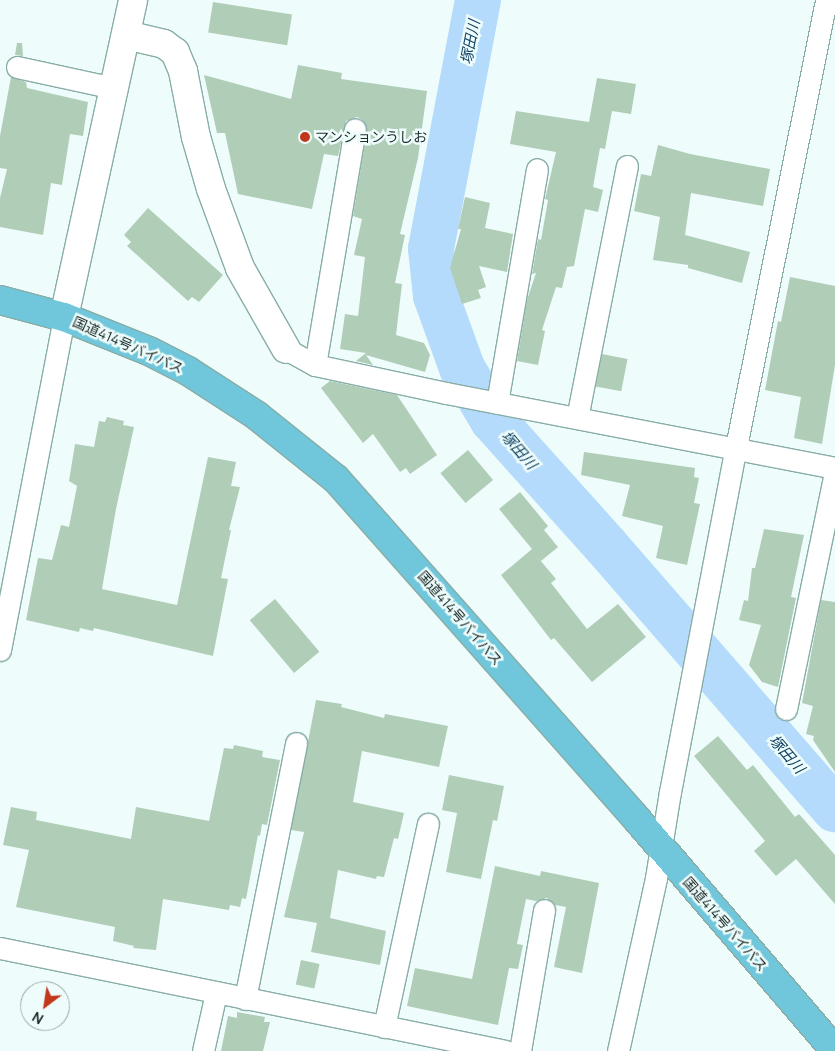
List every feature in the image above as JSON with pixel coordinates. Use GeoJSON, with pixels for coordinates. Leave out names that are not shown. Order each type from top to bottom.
{"type":"FeatureCollection","features":[{"type":"Feature","properties":{"kind":"highway","name":"国道414号バイパス"},"geometry":{"type":"LineString","coordinates":[[0,300],[64,317],[149,351],[196,376],[256,415],[336,479],[635,817],[661,850],[835,1050]]}},
{"type":"Feature","properties":{"kind":"street"},"geometry":{"type":"LineString","coordinates":[[0,650],[3,624],[64,317],[133,0]]}},
{"type":"Feature","properties":{"kind":"street"},"geometry":{"type":"LineString","coordinates":[[618,1051],[661,850],[670,792],[736,447],[826,0]]}},
{"type":"Feature","properties":{"kind":"street"},"geometry":{"type":"LineString","coordinates":[[126,35],[164,44],[175,52],[183,71],[196,137],[211,189],[240,268],[286,349],[315,365],[446,393],[736,447],[835,468]]}},
{"type":"Feature","properties":{"kind":"street"},"geometry":{"type":"LineString","coordinates":[[18,67],[114,88]]}},
{"type":"Feature","properties":{"kind":"street"},"geometry":{"type":"LineString","coordinates":[[315,365],[355,129]]}},
{"type":"Feature","properties":{"kind":"street"},"geometry":{"type":"LineString","coordinates":[[578,418],[626,166]]}},
{"type":"Feature","properties":{"kind":"street"},"geometry":{"type":"LineString","coordinates":[[502,404],[537,169]]}},
{"type":"Feature","properties":{"kind":"street"},"geometry":{"type":"LineString","coordinates":[[786,709],[835,473]]}},
{"type":"Feature","properties":{"kind":"street"},"geometry":{"type":"LineString","coordinates":[[245,999],[296,743]]}},
{"type":"Feature","properties":{"kind":"street"},"geometry":{"type":"LineString","coordinates":[[384,1027],[428,824]]}},
{"type":"Feature","properties":{"kind":"street"},"geometry":{"type":"LineString","coordinates":[[520,1051],[544,910]]}},
{"type":"Feature","properties":{"kind":"street"},"geometry":{"type":"LineString","coordinates":[[0,948],[384,1027],[452,1046],[506,1051]]}},
{"type":"Feature","properties":{"kind":"street"},"geometry":{"type":"LineString","coordinates":[[203,1051],[216,993]]}},
{"type":"Feature","properties":{"kind":"building"},"geometry":{"type":"Polygon","coordinates":[[[213,2],[292,15],[287,45],[208,33],[213,2]]]}},
{"type":"Feature","properties":{"kind":"building"},"geometry":{"type":"Polygon","coordinates":[[[17,43],[22,43],[23,56],[15,55],[17,43]]]}},
{"type":"Feature","properties":{"kind":"building"},"geometry":{"type":"Polygon","coordinates":[[[298,65],[342,73],[341,79],[427,91],[418,158],[400,234],[405,235],[395,283],[402,284],[396,335],[424,343],[430,355],[425,372],[366,355],[373,365],[356,361],[366,353],[340,349],[345,314],[358,316],[365,257],[354,255],[362,219],[353,216],[367,131],[363,120],[357,117],[346,121],[338,156],[324,154],[312,209],[238,194],[225,133],[217,133],[204,75],[291,99],[298,65]]]}},
{"type":"Feature","properties":{"kind":"building"},"geometry":{"type":"Polygon","coordinates":[[[11,77],[26,82],[27,88],[88,102],[83,136],[70,134],[62,185],[51,183],[43,235],[0,227],[0,198],[7,169],[0,168],[0,136],[11,77]]]}},
{"type":"Feature","properties":{"kind":"building"},"geometry":{"type":"Polygon","coordinates":[[[597,78],[636,84],[631,114],[612,111],[605,149],[600,148],[593,187],[603,190],[598,212],[585,209],[574,266],[567,267],[562,288],[556,287],[542,330],[545,331],[538,365],[517,361],[527,300],[536,273],[532,274],[538,239],[541,240],[548,200],[545,199],[556,152],[510,144],[516,111],[589,122],[597,78]]]}},
{"type":"Feature","properties":{"kind":"building"},"geometry":{"type":"Polygon","coordinates":[[[658,145],[690,154],[770,169],[763,206],[691,193],[685,235],[750,252],[742,283],[688,268],[688,265],[653,260],[660,217],[634,211],[641,174],[651,176],[658,145]]]}},
{"type":"Feature","properties":{"kind":"building"},"geometry":{"type":"Polygon","coordinates":[[[465,197],[490,203],[485,228],[513,234],[507,272],[479,266],[486,287],[478,290],[481,298],[462,304],[450,268],[461,229],[458,229],[465,197]]]}},
{"type":"Feature","properties":{"kind":"building"},"geometry":{"type":"Polygon","coordinates":[[[148,208],[223,275],[199,302],[192,297],[188,301],[127,246],[131,242],[124,235],[148,208]]]}},
{"type":"Feature","properties":{"kind":"building"},"geometry":{"type":"Polygon","coordinates":[[[790,277],[835,286],[835,365],[822,444],[794,438],[801,397],[765,390],[778,321],[781,322],[790,277]]]}},
{"type":"Feature","properties":{"kind":"building"},"geometry":{"type":"Polygon","coordinates":[[[602,354],[628,359],[621,391],[596,386],[602,354]]]}},
{"type":"Feature","properties":{"kind":"building"},"geometry":{"type":"Polygon","coordinates":[[[330,381],[397,395],[437,455],[410,474],[406,468],[400,472],[373,434],[363,443],[321,388],[330,381]]]}},
{"type":"Feature","properties":{"kind":"building"},"geometry":{"type":"Polygon","coordinates":[[[107,417],[124,421],[123,425],[134,427],[116,509],[102,589],[177,605],[208,457],[236,462],[231,486],[240,487],[229,530],[231,530],[221,578],[228,579],[213,656],[94,628],[93,631],[80,628],[79,632],[26,620],[38,558],[52,560],[61,525],[69,527],[77,486],[69,481],[75,444],[94,447],[99,421],[105,422],[107,417]]]}},
{"type":"Feature","properties":{"kind":"building"},"geometry":{"type":"Polygon","coordinates":[[[468,450],[493,480],[465,503],[440,473],[468,450]]]}},
{"type":"Feature","properties":{"kind":"building"},"geometry":{"type":"Polygon","coordinates":[[[584,452],[695,468],[694,477],[699,478],[694,503],[700,504],[687,565],[656,558],[663,526],[622,516],[630,485],[581,475],[584,452]]]}},
{"type":"Feature","properties":{"kind":"building"},"geometry":{"type":"Polygon","coordinates":[[[520,492],[548,526],[544,530],[558,547],[541,561],[534,553],[556,579],[551,583],[587,629],[618,604],[646,637],[592,682],[554,638],[551,640],[501,575],[532,549],[499,509],[520,492]]]}},
{"type":"Feature","properties":{"kind":"building"},"geometry":{"type":"Polygon","coordinates":[[[764,529],[804,535],[791,597],[796,598],[778,687],[762,682],[749,665],[761,625],[739,620],[744,600],[748,601],[752,568],[755,568],[764,529]]]}},
{"type":"Feature","properties":{"kind":"building"},"geometry":{"type":"Polygon","coordinates":[[[275,599],[319,652],[294,673],[250,620],[275,599]]]}},
{"type":"Feature","properties":{"kind":"building"},"geometry":{"type":"Polygon","coordinates":[[[821,600],[835,602],[835,772],[813,740],[814,736],[806,734],[813,706],[802,703],[821,600]]]}},
{"type":"Feature","properties":{"kind":"building"},"geometry":{"type":"Polygon","coordinates":[[[316,700],[342,704],[341,707],[384,718],[385,714],[448,726],[439,767],[362,751],[353,802],[404,813],[398,839],[394,838],[384,877],[377,876],[376,879],[338,870],[330,918],[386,931],[380,965],[311,952],[317,923],[284,917],[304,832],[291,830],[316,700]]]}},
{"type":"Feature","properties":{"kind":"building"},"geometry":{"type":"Polygon","coordinates":[[[718,736],[747,770],[753,765],[795,817],[799,814],[835,855],[835,904],[796,859],[776,876],[754,851],[765,841],[694,756],[718,736]]]}},
{"type":"Feature","properties":{"kind":"building"},"geometry":{"type":"Polygon","coordinates":[[[234,745],[263,751],[262,757],[280,760],[267,825],[262,824],[260,836],[258,835],[246,899],[242,898],[240,907],[230,905],[229,910],[163,899],[156,950],[133,948],[134,946],[113,941],[115,927],[16,907],[29,850],[3,845],[11,807],[37,812],[36,820],[131,839],[136,807],[209,821],[224,748],[233,749],[234,745]]]}},
{"type":"Feature","properties":{"kind":"building"},"geometry":{"type":"Polygon","coordinates":[[[449,775],[504,786],[497,821],[493,820],[481,879],[446,872],[457,813],[442,810],[449,775]]]}},
{"type":"Feature","properties":{"kind":"building"},"geometry":{"type":"Polygon","coordinates":[[[495,866],[540,876],[541,871],[599,883],[582,973],[554,967],[566,907],[555,905],[547,898],[536,901],[526,899],[517,944],[523,945],[518,969],[509,968],[498,1025],[407,1006],[415,968],[472,979],[495,866]]]}},
{"type":"Feature","properties":{"kind":"building"},"geometry":{"type":"Polygon","coordinates":[[[301,960],[320,964],[314,988],[296,984],[301,960]]]}},
{"type":"Feature","properties":{"kind":"building"},"geometry":{"type":"Polygon","coordinates":[[[237,1012],[265,1017],[264,1022],[270,1022],[263,1051],[221,1051],[228,1016],[237,1018],[237,1012]]]}},
{"type":"Feature","properties":{"kind":"waterway","name":"塚田川"},"geometry":{"type":"LineString","coordinates":[[478,0],[431,249],[436,296],[462,368],[493,420],[606,546],[835,809]]}},
{"type":"Feature","properties":{"kind":"place","name":"マンションうしお"},"geometry":{"type":"Point","coordinates":[305,137]}}]}
